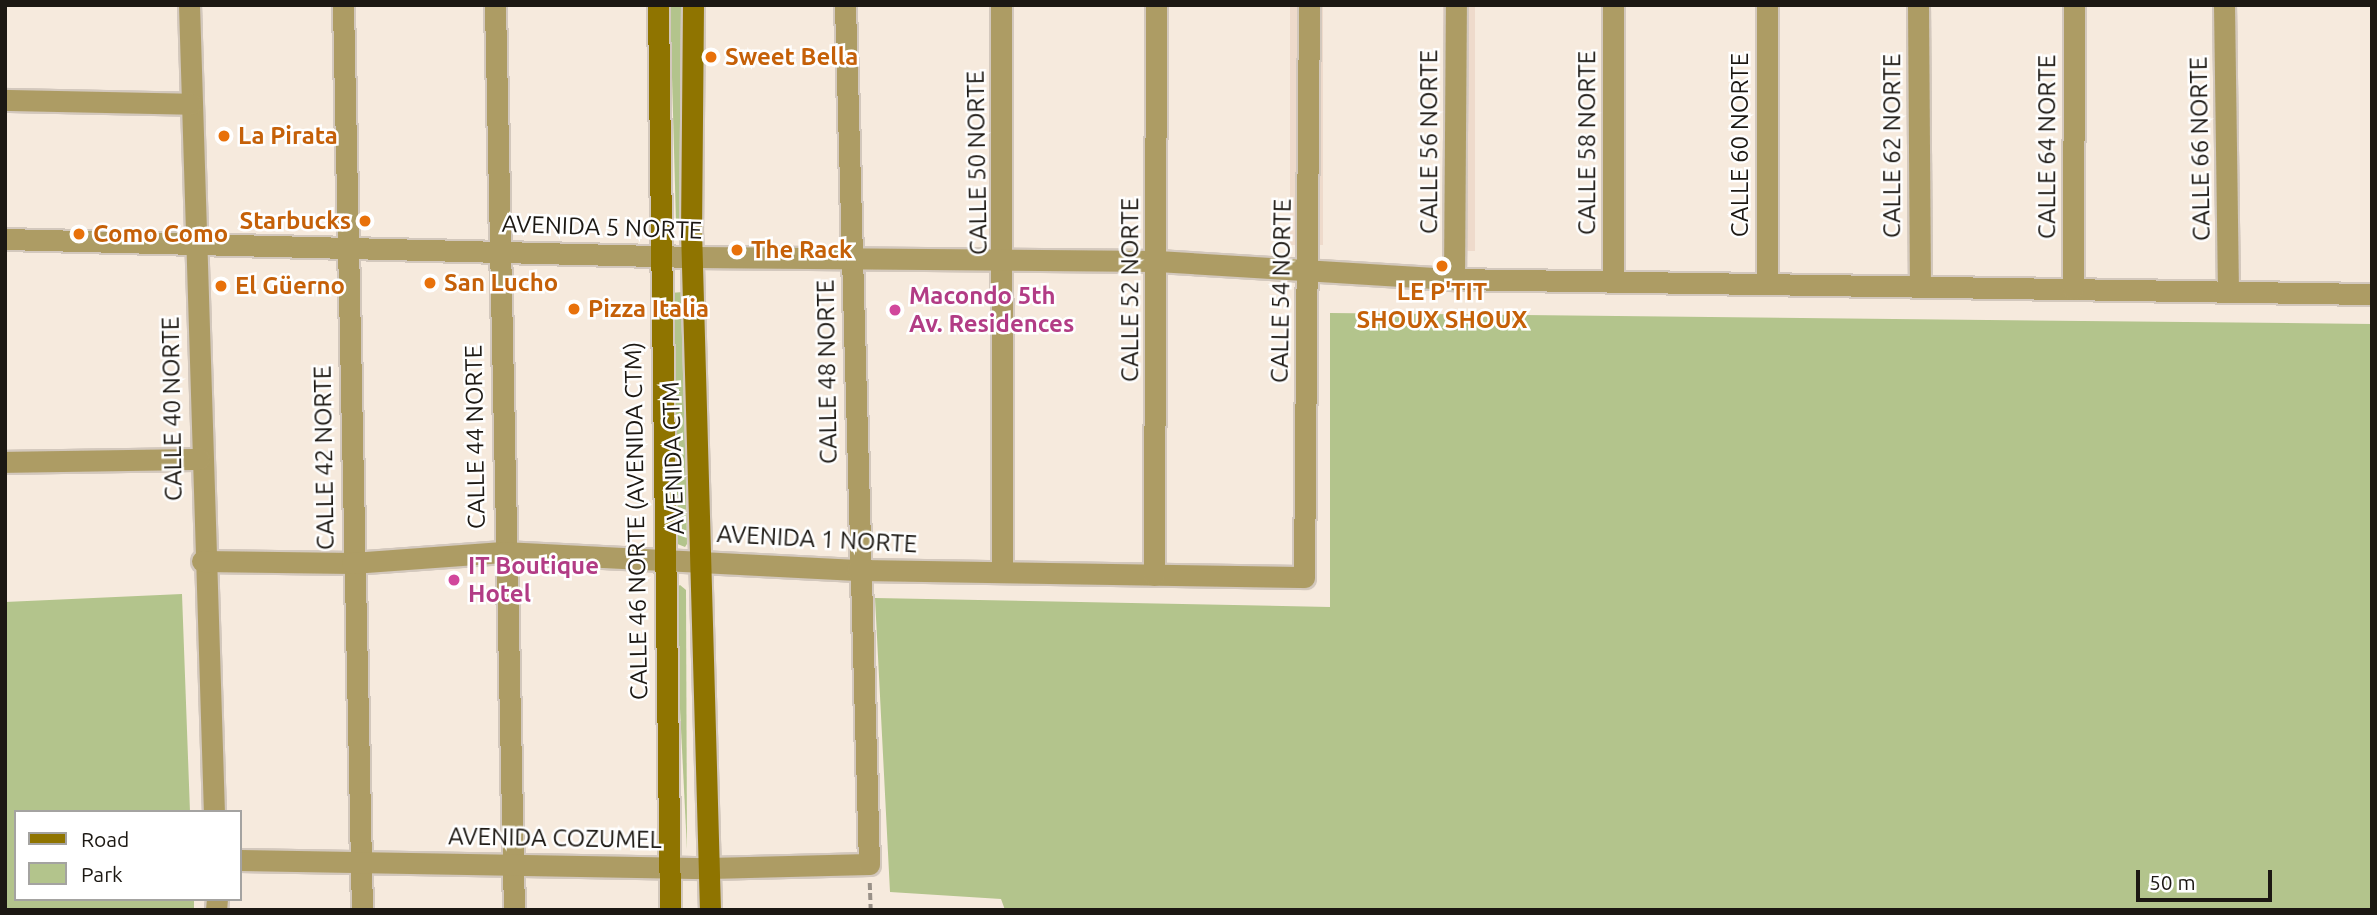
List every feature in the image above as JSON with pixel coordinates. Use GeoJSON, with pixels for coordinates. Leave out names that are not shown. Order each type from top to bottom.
{"type":"FeatureCollection","features":[{"type":"Feature","properties":{"kind":"main road","name":"CALLE 46 NORTE (AVENIDA CTM)"},"geometry":{"type":"LineString","coordinates":[[658,5],[663,230],[658,255],[670,910]]}},
{"type":"Feature","properties":{"kind":"main road","name":"AVENIDA CTM"},"geometry":{"type":"LineString","coordinates":[[693,5],[691,230],[694,257],[710,910]]}},
{"type":"Feature","properties":{"kind":"main road"},"geometry":{"type":"LineString","coordinates":[[663,230],[691,230]]}},
{"type":"Feature","properties":{"kind":"street","name":"CALLE 40 NORTE"},"geometry":{"type":"LineString","coordinates":[[189,5],[202,561],[214,810]]}},
{"type":"Feature","properties":{"kind":"street","name":"CALLE 42 NORTE"},"geometry":{"type":"LineString","coordinates":[[343,5],[352,563],[363,859],[362,910]]}},
{"type":"Feature","properties":{"kind":"street","name":"CALLE 44 NORTE"},"geometry":{"type":"LineString","coordinates":[[495,5],[503,552],[514,910]]}},
{"type":"Feature","properties":{"kind":"street","name":"CALLE 48 NORTE"},"geometry":{"type":"LineString","coordinates":[[845,5],[857,570],[869,864]]}},
{"type":"Feature","properties":{"kind":"street","name":"CALLE 50 NORTE"},"geometry":{"type":"LineString","coordinates":[[1001,5],[1006,258],[1002,572]]}},
{"type":"Feature","properties":{"kind":"street","name":"CALLE 52 NORTE"},"geometry":{"type":"LineString","coordinates":[[1154,575],[1156,5]]}},
{"type":"Feature","properties":{"kind":"street","name":"CALLE 54 NORTE"},"geometry":{"type":"LineString","coordinates":[[1304,577],[1309,5]]}},
{"type":"Feature","properties":{"kind":"street","name":"CALLE 56 NORTE"},"geometry":{"type":"LineString","coordinates":[[1454,279],[1456,5]]}},
{"type":"Feature","properties":{"kind":"street","name":"CALLE 58 NORTE"},"geometry":{"type":"LineString","coordinates":[[1613,5],[1613,281]]}},
{"type":"Feature","properties":{"kind":"street","name":"CALLE 60 NORTE"},"geometry":{"type":"LineString","coordinates":[[1767,5],[1767,284]]}},
{"type":"Feature","properties":{"kind":"street","name":"CALLE 62 NORTE"},"geometry":{"type":"LineString","coordinates":[[1918,5],[1920,287]]}},
{"type":"Feature","properties":{"kind":"street","name":"CALLE 64 NORTE"},"geometry":{"type":"LineString","coordinates":[[2073,289],[2074,5]]}},
{"type":"Feature","properties":{"kind":"street","name":"CALLE 66 NORTE"},"geometry":{"type":"LineString","coordinates":[[2224,5],[2228,292]]}},
{"type":"Feature","properties":{"kind":"street"},"geometry":{"type":"LineString","coordinates":[[5,100],[191,104]]}},
{"type":"Feature","properties":{"kind":"street","name":"AVENIDA 5 NORTE"},"geometry":{"type":"LineString","coordinates":[[5,239],[694,257],[851,256],[1157,261],[1308,266],[1454,279],[2372,294]]}},
{"type":"Feature","properties":{"kind":"street"},"geometry":{"type":"LineString","coordinates":[[5,462],[199,459]]}},
{"type":"Feature","properties":{"kind":"street","name":"AVENIDA 1 NORTE"},"geometry":{"type":"LineString","coordinates":[[202,561],[352,563],[503,552],[663,556],[857,570],[1304,577]]}},
{"type":"Feature","properties":{"kind":"street","name":"AVENIDA COZUMEL"},"geometry":{"type":"LineString","coordinates":[[242,860],[363,859],[512,865],[708,868],[869,864]]}},
{"type":"Feature","properties":{"kind":"path"},"geometry":{"type":"LineString","coordinates":[[869,864],[871,910]]}},
{"type":"Feature","properties":{"kind":"shaded area"},"geometry":{"type":"Polygon","coordinates":[[[1290,5],[1323,5],[1323,245],[1290,245],[1290,5]]]}},
{"type":"Feature","properties":{"kind":"shaded area"},"geometry":{"type":"Polygon","coordinates":[[[1443,5],[1475,5],[1475,251],[1443,251],[1443,5]]]}},
{"type":"Feature","properties":{"kind":"green space"},"geometry":{"type":"Polygon","coordinates":[[[670,5],[681,5],[683,218],[676,222],[670,5]]]}},
{"type":"Feature","properties":{"kind":"green space"},"geometry":{"type":"Polygon","coordinates":[[[683,292],[685,547],[675,543],[670,293],[683,292]]]}},
{"type":"Feature","properties":{"kind":"green space"},"geometry":{"type":"Polygon","coordinates":[[[1330,313],[2372,324],[2372,910],[1005,910],[1001,899],[890,892],[875,598],[1330,607],[1330,313]]]}},
{"type":"Feature","properties":{"kind":"green space"},"geometry":{"type":"Polygon","coordinates":[[[680,585],[686,590],[687,849],[674,589],[680,585]]]}},
{"type":"Feature","properties":{"kind":"green space"},"geometry":{"type":"Polygon","coordinates":[[[182,594],[190,810],[14,810],[14,901],[194,901],[194,910],[5,910],[5,602],[182,594]]]}},
{"type":"Feature","properties":{"kind":"place","name":"Sweet Bella"},"geometry":{"type":"Point","coordinates":[711,57]}},
{"type":"Feature","properties":{"kind":"place","name":"La Pirata"},"geometry":{"type":"Point","coordinates":[224,136]}},
{"type":"Feature","properties":{"kind":"place","name":"Starbucks"},"geometry":{"type":"Point","coordinates":[365,221]}},
{"type":"Feature","properties":{"kind":"place","name":"Como Como"},"geometry":{"type":"Point","coordinates":[79,234]}},
{"type":"Feature","properties":{"kind":"place","name":"The Rack"},"geometry":{"type":"Point","coordinates":[737,250]}},
{"type":"Feature","properties":{"kind":"place","name":"LE P'TIT SHOUX SHOUX"},"geometry":{"type":"Point","coordinates":[1442,266]}},
{"type":"Feature","properties":{"kind":"place","name":"San Lucho"},"geometry":{"type":"Point","coordinates":[430,283]}},
{"type":"Feature","properties":{"kind":"place","name":"El Güerno"},"geometry":{"type":"Point","coordinates":[221,286]}},
{"type":"Feature","properties":{"kind":"place","name":"Pizza Italia"},"geometry":{"type":"Point","coordinates":[574,309]}},
{"type":"Feature","properties":{"kind":"place","name":"Macondo 5th Av. Residences"},"geometry":{"type":"Point","coordinates":[895,310]}},
{"type":"Feature","properties":{"kind":"place","name":"IT Boutique Hotel"},"geometry":{"type":"Point","coordinates":[454,580]}}]}
